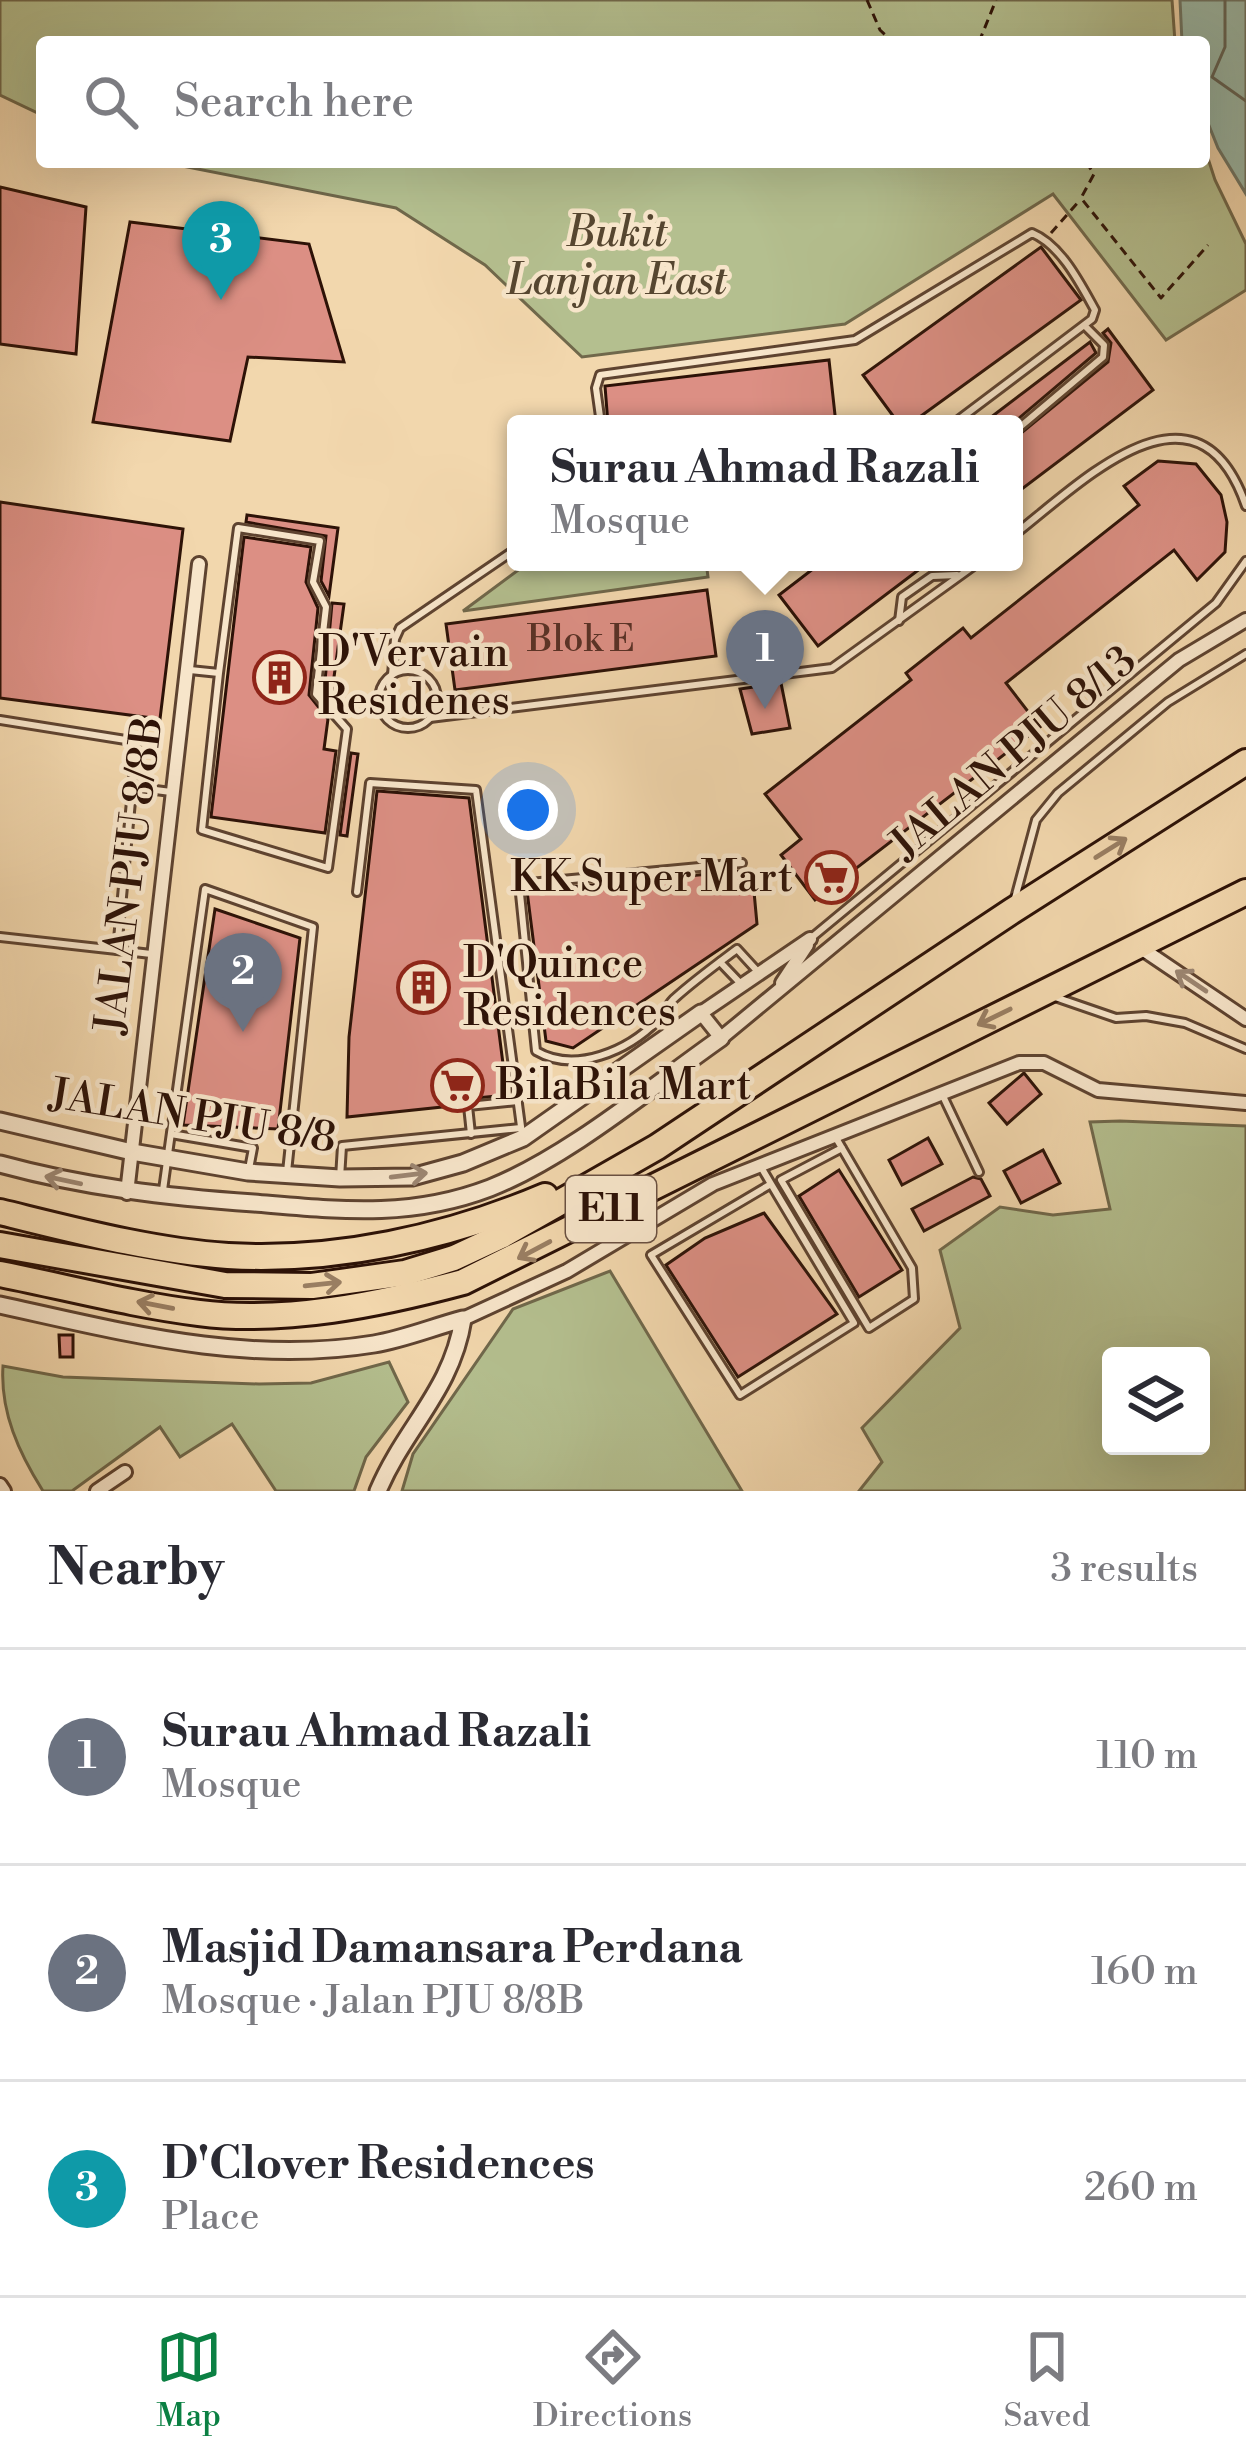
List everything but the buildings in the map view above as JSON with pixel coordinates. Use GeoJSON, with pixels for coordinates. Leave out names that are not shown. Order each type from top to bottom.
{"type":"FeatureCollection","features":[{"type":"Feature","properties":{"kind":"highway","name":"E11"},"geometry":{"type":"LineString","coordinates":[[0,1245],[225,1285],[312,1286],[405,1273],[454,1258],[657,1147],[1246,762]]}},
{"type":"Feature","properties":{"kind":"highway","name":"E11"},"geometry":{"type":"LineString","coordinates":[[0,1274],[201,1314],[305,1313],[405,1298],[444,1287],[514,1260],[1246,892]]}},
{"type":"Feature","properties":{"kind":"highway"},"geometry":{"type":"LineString","coordinates":[[0,1212],[223,1256],[351,1250],[429,1236],[500,1215],[657,1147]]}},
{"type":"Feature","properties":{"kind":"street","name":"JALAN PJU 8/8B"},"geometry":{"type":"LineString","coordinates":[[128,1192],[199,564]]}},
{"type":"Feature","properties":{"kind":"street","name":"JALAN PJU 8/13"},"geometry":{"type":"LineString","coordinates":[[758,1008],[1179,660],[1246,620]]}},
{"type":"Feature","properties":{"kind":"street"},"geometry":{"type":"LineString","coordinates":[[758,1008],[788,976],[810,938]]}},
{"type":"Feature","properties":{"kind":"street","name":"JALAN PJU 8/8"},"geometry":{"type":"LineString","coordinates":[[0,1120],[168,1160],[248,1172],[412,1177],[463,1163],[522,1133],[810,938]]}},
{"type":"Feature","properties":{"kind":"street"},"geometry":{"type":"LineString","coordinates":[[1136,944],[1246,1018]]}},
{"type":"Feature","properties":{"kind":"street"},"geometry":{"type":"LineString","coordinates":[[762,971],[833,949]]}},
{"type":"Feature","properties":{"kind":"street","name":"JALAN PJU 8/8"},"geometry":{"type":"LineString","coordinates":[[0,1165],[162,1196],[378,1213],[425,1207],[489,1188],[540,1164],[758,1008]]}},
{"type":"Feature","properties":{"kind":"street"},"geometry":{"type":"LineString","coordinates":[[701,1013],[721,1038]]}},
{"type":"Feature","properties":{"kind":"street"},"geometry":{"type":"LineString","coordinates":[[0,1305],[219,1349],[378,1343],[463,1318],[567,1271],[713,1184],[759,1164],[838,1142],[942,1094],[1031,1061],[1098,1090],[1246,1103]]}},
{"type":"Feature","properties":{"kind":"street"},"geometry":{"type":"LineString","coordinates":[[378,1491],[389,1463],[458,1354],[463,1318]]}},
{"type":"Feature","properties":{"kind":"street"},"geometry":{"type":"LineString","coordinates":[[97,1491],[125,1472]]}},
{"type":"Feature","properties":{"kind":"lane"},"geometry":{"type":"LineString","coordinates":[[600,415],[596,388],[600,375],[855,340],[1032,233],[1046,239],[1095,310],[1085,326],[965,415]]}},
{"type":"Feature","properties":{"kind":"lane"},"geometry":{"type":"LineString","coordinates":[[1023,424],[1103,357],[1104,345],[1085,326]]}},
{"type":"Feature","properties":{"kind":"lane"},"geometry":{"type":"LineString","coordinates":[[1023,528],[1129,448],[1167,438],[1188,440],[1226,462],[1246,506]]}},
{"type":"Feature","properties":{"kind":"lane"},"geometry":{"type":"LineString","coordinates":[[238,528],[320,541],[313,582],[326,607],[316,694],[347,729],[328,868],[202,830],[220,673],[238,528]]}},
{"type":"Feature","properties":{"kind":"lane"},"geometry":{"type":"LineString","coordinates":[[507,555],[400,628],[392,675],[381,690],[386,718],[413,728],[430,718],[814,672],[847,659],[967,571]]}},
{"type":"Feature","properties":{"kind":"lane"},"geometry":{"type":"LineString","coordinates":[[810,938],[1216,603],[1246,561]]}},
{"type":"Feature","properties":{"kind":"lane"},"geometry":{"type":"LineString","coordinates":[[899,621],[902,597],[932,576],[961,575]]}},
{"type":"Feature","properties":{"kind":"lane"},"geometry":{"type":"LineString","coordinates":[[1012,911],[1036,820],[1058,794],[1168,702],[1246,654]]}},
{"type":"Feature","properties":{"kind":"lane"},"geometry":{"type":"LineString","coordinates":[[187,669],[220,673]]}},
{"type":"Feature","properties":{"kind":"lane"},"geometry":{"type":"LineString","coordinates":[[392,675],[410,670],[427,676],[437,702],[430,718]]}},
{"type":"Feature","properties":{"kind":"lane"},"geometry":{"type":"LineString","coordinates":[[0,720],[132,741],[136,748],[117,950]]}},
{"type":"Feature","properties":{"kind":"lane"},"geometry":{"type":"LineString","coordinates":[[340,1178],[342,1147],[471,1133],[522,1133],[476,790],[370,783],[357,892]]}},
{"type":"Feature","properties":{"kind":"lane"},"geometry":{"type":"LineString","coordinates":[[133,787],[173,793]]}},
{"type":"Feature","properties":{"kind":"lane"},"geometry":{"type":"LineString","coordinates":[[742,863],[518,884],[536,1051],[553,1061],[591,1059],[616,1049],[658,1020],[670,1001],[737,949],[762,971]]}},
{"type":"Feature","properties":{"kind":"lane"},"geometry":{"type":"LineString","coordinates":[[162,1196],[205,889],[313,926],[287,1175]]}},
{"type":"Feature","properties":{"kind":"lane"},"geometry":{"type":"LineString","coordinates":[[0,937],[154,955]]}},
{"type":"Feature","properties":{"kind":"lane"},"geometry":{"type":"LineString","coordinates":[[720,962],[742,985]]}},
{"type":"Feature","properties":{"kind":"lane"},"geometry":{"type":"LineString","coordinates":[[1042,993],[1116,1018],[1146,1016],[1185,1023],[1246,1049]]}},
{"type":"Feature","properties":{"kind":"lane"},"geometry":{"type":"LineString","coordinates":[[942,1094],[979,1172]]}},
{"type":"Feature","properties":{"kind":"lane"},"geometry":{"type":"LineString","coordinates":[[471,1133],[468,1106],[518,1101]]}},
{"type":"Feature","properties":{"kind":"lane"},"geometry":{"type":"LineString","coordinates":[[171,1134],[253,1148],[248,1172]]}},
{"type":"Feature","properties":{"kind":"lane"},"geometry":{"type":"LineString","coordinates":[[838,1142],[912,1268],[914,1299],[869,1328],[781,1180],[838,1142]]}},
{"type":"Feature","properties":{"kind":"lane"},"geometry":{"type":"LineString","coordinates":[[759,1164],[771,1184],[854,1323],[740,1395],[651,1255],[771,1184]]}},
{"type":"Feature","properties":{"kind":"path"},"geometry":{"type":"LineString","coordinates":[[867,0],[886,36]]}},
{"type":"Feature","properties":{"kind":"path"},"geometry":{"type":"LineString","coordinates":[[981,36],[996,0]]}},
{"type":"Feature","properties":{"kind":"path"},"geometry":{"type":"LineString","coordinates":[[1046,239],[1081,198],[1094,174],[1090,168]]}},
{"type":"Feature","properties":{"kind":"path"},"geometry":{"type":"LineString","coordinates":[[1081,198],[1161,298],[1208,244]]}},
{"type":"Feature","properties":{"kind":"green space"},"geometry":{"type":"Polygon","coordinates":[[[0,0],[1172,0],[1175,36],[36,36],[36,112],[0,95],[0,0]]]}},
{"type":"Feature","properties":{"kind":"green space","name":"Bukit Lanjan East"},"geometry":{"type":"Polygon","coordinates":[[[1210,165],[1246,244],[1246,290],[1166,340],[1053,194],[845,324],[582,357],[485,265],[396,208],[193,168],[1210,165]]]}},
{"type":"Feature","properties":{"kind":"green space"},"geometry":{"type":"Polygon","coordinates":[[[517,571],[707,571],[708,577],[463,611],[517,571]]]}},
{"type":"Feature","properties":{"kind":"green space"},"geometry":{"type":"Polygon","coordinates":[[[1090,1122],[1246,1126],[1246,1491],[859,1491],[882,1462],[862,1428],[960,1328],[940,1250],[1000,1207],[1053,1215],[1110,1209],[1090,1122]]]}},
{"type":"Feature","properties":{"kind":"green space"},"geometry":{"type":"Polygon","coordinates":[[[610,1271],[742,1491],[402,1491],[413,1454],[513,1309],[610,1271]]]}},
{"type":"Feature","properties":{"kind":"green space"},"geometry":{"type":"Polygon","coordinates":[[[389,1362],[408,1402],[366,1457],[354,1491],[276,1491],[232,1424],[180,1457],[160,1427],[72,1491],[43,1491],[13,1432],[3,1383],[3,1366],[63,1377],[259,1384],[311,1383],[389,1362]]]}},
{"type":"Feature","properties":{"kind":"water"},"geometry":{"type":"Polygon","coordinates":[[[1180,0],[1246,0],[1246,194],[1210,128],[1210,36],[1182,36],[1180,0]]]}},
{"type":"Feature","properties":{"kind":"place","name":"D'Clover Residences"},"geometry":{"type":"Point","coordinates":[221,300]}},
{"type":"Feature","properties":{"kind":"place","name":"D'Vervain Residenes"},"geometry":{"type":"Point","coordinates":[279,677]}},
{"type":"Feature","properties":{"kind":"place","name":"Surau Ahmad Razali"},"geometry":{"type":"Point","coordinates":[765,709]}},
{"type":"Feature","properties":{"kind":"place","name":"KK Super Mart"},"geometry":{"type":"Point","coordinates":[832,878]}},
{"type":"Feature","properties":{"kind":"place","name":"D'Quince Residences"},"geometry":{"type":"Point","coordinates":[424,988]}},
{"type":"Feature","properties":{"kind":"place","name":"Masjid Damansara Perdana"},"geometry":{"type":"Point","coordinates":[243,1032]}},
{"type":"Feature","properties":{"kind":"place","name":"BilaBila Mart"},"geometry":{"type":"Point","coordinates":[457,1086]}}]}
